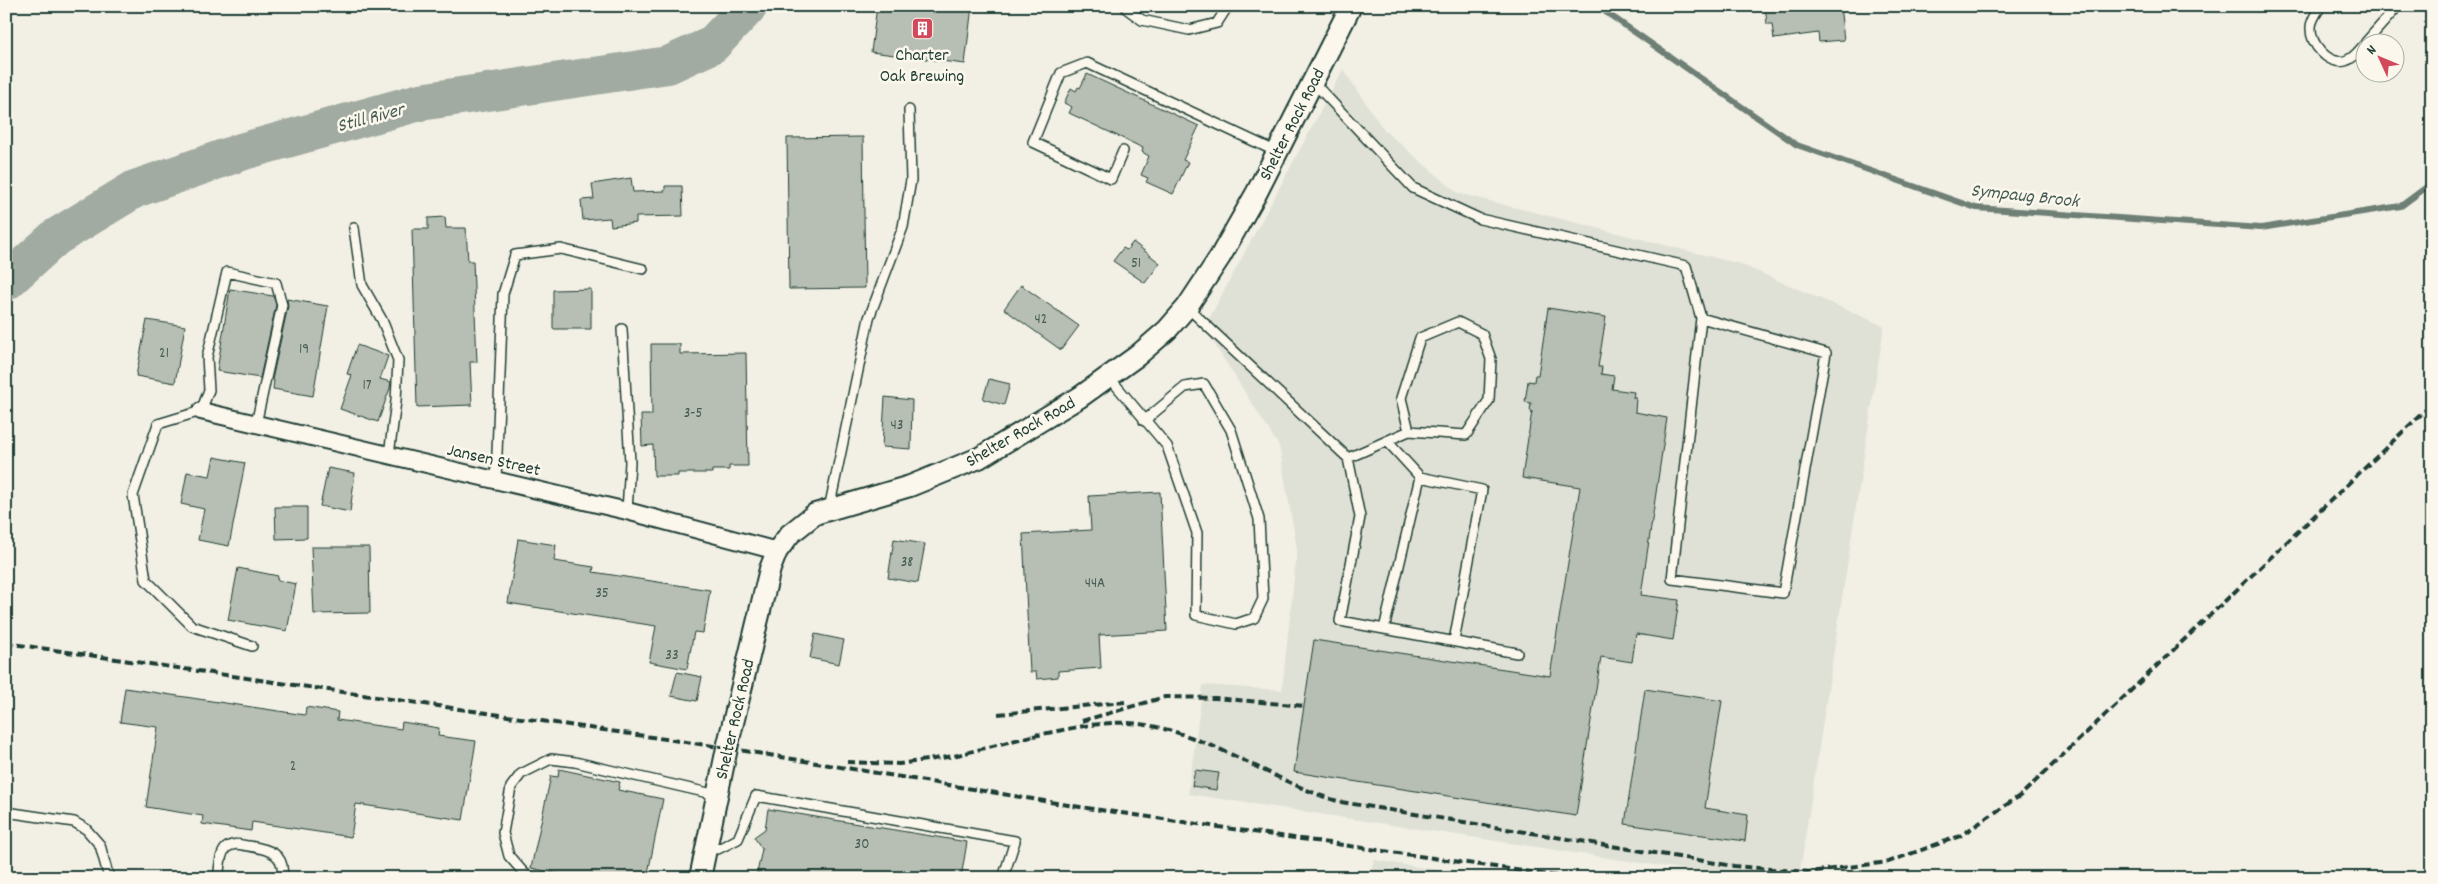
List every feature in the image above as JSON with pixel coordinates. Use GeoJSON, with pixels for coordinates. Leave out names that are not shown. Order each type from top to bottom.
{"type":"FeatureCollection","features":[{"type":"Feature","properties":{"kind":"street","name":"Shelter Rock Road"},"geometry":{"type":"LineString","coordinates":[[700,878],[760,606],[777,551],[802,522],[829,509],[910,486],[979,458],[1109,377],[1167,330],[1187,308],[1220,257],[1277,152],[1351,6]]}},
{"type":"Feature","properties":{"kind":"street","name":"Jansen Street"},"geometry":{"type":"LineString","coordinates":[[201,411],[627,511],[777,551]]}},
{"type":"Feature","properties":{"kind":"lane"},"geometry":{"type":"LineString","coordinates":[[1128,6],[1127,9],[1142,20],[1189,30],[1217,23],[1228,6]]}},
{"type":"Feature","properties":{"kind":"lane"},"geometry":{"type":"LineString","coordinates":[[2321,6],[2311,26],[2312,37],[2326,57],[2335,61],[2345,61],[2356,54]]}},
{"type":"Feature","properties":{"kind":"lane"},"geometry":{"type":"LineString","coordinates":[[2376,32],[2398,6]]}},
{"type":"Feature","properties":{"kind":"lane"},"geometry":{"type":"LineString","coordinates":[[1123,151],[1111,179],[1033,142],[1060,73],[1087,63],[1277,152]]}},
{"type":"Feature","properties":{"kind":"lane"},"geometry":{"type":"LineString","coordinates":[[1313,82],[1412,188],[1480,219],[1686,266],[1701,318],[1672,579],[1783,593],[1826,353],[1701,318]]}},
{"type":"Feature","properties":{"kind":"lane"},"geometry":{"type":"LineString","coordinates":[[829,509],[869,318],[903,227],[911,180],[910,110]]}},
{"type":"Feature","properties":{"kind":"lane"},"geometry":{"type":"LineString","coordinates":[[354,228],[362,285],[382,320],[398,360],[396,401],[389,455]]}},
{"type":"Feature","properties":{"kind":"lane"},"geometry":{"type":"LineString","coordinates":[[496,480],[503,294],[515,256],[560,249],[643,269]]}},
{"type":"Feature","properties":{"kind":"lane"},"geometry":{"type":"LineString","coordinates":[[252,646],[192,626],[146,580],[133,495],[158,424],[201,411],[210,390],[207,356],[227,272],[276,283],[282,306],[256,424]]}},
{"type":"Feature","properties":{"kind":"lane"},"geometry":{"type":"LineString","coordinates":[[1187,308],[1348,458],[1360,518],[1340,620],[1518,653]]}},
{"type":"Feature","properties":{"kind":"lane"},"geometry":{"type":"LineString","coordinates":[[1348,458],[1409,431],[1466,436],[1490,400],[1491,359],[1482,334],[1458,322],[1420,338],[1401,398],[1409,431]]}},
{"type":"Feature","properties":{"kind":"lane"},"geometry":{"type":"LineString","coordinates":[[622,329],[630,462],[627,511]]}},
{"type":"Feature","properties":{"kind":"lane"},"geometry":{"type":"LineString","coordinates":[[1109,377],[1144,420],[1167,446],[1197,533],[1196,614],[1236,624],[1254,618],[1263,599],[1259,519],[1231,430],[1204,384],[1186,387],[1144,420]]}},
{"type":"Feature","properties":{"kind":"lane"},"geometry":{"type":"LineString","coordinates":[[1387,441],[1420,477],[1482,490],[1454,642]]}},
{"type":"Feature","properties":{"kind":"lane"},"geometry":{"type":"LineString","coordinates":[[1384,629],[1420,477]]}},
{"type":"Feature","properties":{"kind":"lane"},"geometry":{"type":"LineString","coordinates":[[531,878],[509,856],[503,833],[511,787],[520,774],[551,759],[575,762],[717,795]]}},
{"type":"Feature","properties":{"kind":"lane"},"geometry":{"type":"LineString","coordinates":[[706,847],[718,849],[738,839],[756,796],[1014,841],[1003,878]]}},
{"type":"Feature","properties":{"kind":"lane"},"geometry":{"type":"LineString","coordinates":[[6,812],[74,822],[86,828],[100,846],[109,878]]}},
{"type":"Feature","properties":{"kind":"lane"},"geometry":{"type":"LineString","coordinates":[[218,878],[221,859],[225,849],[233,844],[269,849],[279,858],[283,870],[282,878]]}},
{"type":"Feature","properties":{"kind":"shaded area"},"geometry":{"type":"Polygon","coordinates":[[[1343,69],[1384,130],[1458,193],[1740,264],[1884,326],[1799,878],[1739,878],[1188,794],[1203,685],[1282,690],[1297,549],[1279,446],[1204,328],[1343,69]]]}},
{"type":"Feature","properties":{"kind":"shaded area"},"geometry":{"type":"Polygon","coordinates":[[[1374,860],[1489,878],[1369,878],[1374,860]]]}},
{"type":"Feature","properties":{"kind":"building","name":"Charter Oak Brewing"},"geometry":{"type":"Polygon","coordinates":[[[877,6],[972,6],[965,64],[871,52],[877,6]]]}},
{"type":"Feature","properties":{"kind":"building"},"geometry":{"type":"Polygon","coordinates":[[[1765,6],[1840,6],[1844,40],[1819,42],[1818,33],[1774,39],[1772,24],[1767,24],[1765,6]]]}},
{"type":"Feature","properties":{"kind":"building"},"geometry":{"type":"Polygon","coordinates":[[[1087,74],[1199,126],[1183,160],[1188,162],[1173,194],[1146,182],[1148,178],[1141,175],[1149,156],[1142,152],[1143,148],[1069,113],[1072,107],[1064,103],[1071,88],[1076,91],[1078,87],[1080,88],[1087,74]]]}},
{"type":"Feature","properties":{"kind":"building"},"geometry":{"type":"Polygon","coordinates":[[[863,137],[865,288],[789,289],[787,138],[863,137]]]}},
{"type":"Feature","properties":{"kind":"building"},"geometry":{"type":"Polygon","coordinates":[[[631,178],[633,192],[665,191],[665,186],[682,186],[683,216],[636,217],[636,223],[611,226],[610,218],[583,220],[581,200],[594,199],[592,184],[631,178]]]}},
{"type":"Feature","properties":{"kind":"building"},"geometry":{"type":"Polygon","coordinates":[[[445,217],[446,228],[466,228],[468,261],[473,261],[477,362],[470,362],[472,405],[417,407],[412,229],[428,229],[428,218],[445,217]]]}},
{"type":"Feature","properties":{"kind":"building"},"geometry":{"type":"Polygon","coordinates":[[[1133,242],[1160,263],[1145,283],[1113,261],[1123,248],[1127,250],[1133,242]]]}},
{"type":"Feature","properties":{"kind":"building"},"geometry":{"type":"Polygon","coordinates":[[[1021,285],[1079,326],[1061,350],[1004,309],[1021,285]]]}},
{"type":"Feature","properties":{"kind":"building"},"geometry":{"type":"Polygon","coordinates":[[[230,289],[273,296],[276,305],[260,378],[217,371],[230,289]]]}},
{"type":"Feature","properties":{"kind":"building"},"geometry":{"type":"Polygon","coordinates":[[[591,289],[591,329],[553,329],[553,290],[591,289]]]}},
{"type":"Feature","properties":{"kind":"building"},"geometry":{"type":"Polygon","coordinates":[[[287,299],[328,306],[313,396],[273,389],[274,380],[272,380],[288,306],[287,299]]]}},
{"type":"Feature","properties":{"kind":"building"},"geometry":{"type":"Polygon","coordinates":[[[1548,308],[1606,317],[1598,367],[1602,367],[1601,374],[1614,376],[1612,389],[1634,392],[1633,398],[1636,398],[1635,412],[1667,418],[1641,595],[1679,600],[1673,640],[1636,634],[1632,662],[1601,657],[1576,816],[1294,772],[1314,640],[1550,676],[1580,487],[1522,478],[1532,411],[1530,411],[1531,403],[1525,402],[1528,381],[1534,382],[1535,375],[1538,375],[1548,308]]]}},
{"type":"Feature","properties":{"kind":"building"},"geometry":{"type":"Polygon","coordinates":[[[147,320],[185,326],[175,383],[136,376],[147,320]]]}},
{"type":"Feature","properties":{"kind":"building"},"geometry":{"type":"Polygon","coordinates":[[[651,344],[680,344],[680,354],[746,353],[748,466],[729,466],[729,470],[712,470],[712,473],[678,473],[678,476],[654,476],[653,445],[642,446],[641,415],[652,415],[651,344]]]}},
{"type":"Feature","properties":{"kind":"building"},"geometry":{"type":"Polygon","coordinates":[[[357,345],[388,356],[380,379],[391,382],[378,422],[340,409],[352,375],[347,374],[357,345]]]}},
{"type":"Feature","properties":{"kind":"building"},"geometry":{"type":"Polygon","coordinates":[[[989,379],[1010,384],[1004,405],[983,399],[989,379]]]}},
{"type":"Feature","properties":{"kind":"building"},"geometry":{"type":"Polygon","coordinates":[[[885,397],[912,400],[911,449],[882,447],[885,397]]]}},
{"type":"Feature","properties":{"kind":"building"},"geometry":{"type":"Polygon","coordinates":[[[214,457],[245,463],[229,546],[198,540],[204,509],[181,504],[187,472],[210,476],[214,457]]]}},
{"type":"Feature","properties":{"kind":"building"},"geometry":{"type":"Polygon","coordinates":[[[328,468],[355,473],[350,512],[320,506],[328,468]]]}},
{"type":"Feature","properties":{"kind":"building"},"geometry":{"type":"Polygon","coordinates":[[[1160,492],[1167,631],[1099,635],[1101,668],[1058,671],[1058,677],[1037,679],[1036,672],[1030,672],[1023,534],[1091,530],[1089,496],[1160,492]]]}},
{"type":"Feature","properties":{"kind":"building"},"geometry":{"type":"Polygon","coordinates":[[[275,507],[307,507],[307,538],[276,539],[275,507]]]}},
{"type":"Feature","properties":{"kind":"building"},"geometry":{"type":"Polygon","coordinates":[[[518,539],[556,545],[554,561],[594,567],[593,572],[710,590],[703,633],[694,632],[687,669],[649,662],[656,626],[508,603],[518,539]]]}},
{"type":"Feature","properties":{"kind":"building"},"geometry":{"type":"Polygon","coordinates":[[[894,539],[925,544],[918,583],[888,578],[894,539]]]}},
{"type":"Feature","properties":{"kind":"building"},"geometry":{"type":"Polygon","coordinates":[[[311,547],[369,547],[370,613],[314,614],[311,547]]]}},
{"type":"Feature","properties":{"kind":"building"},"geometry":{"type":"Polygon","coordinates":[[[238,568],[278,576],[277,580],[296,584],[287,631],[228,620],[238,568]]]}},
{"type":"Feature","properties":{"kind":"building"},"geometry":{"type":"Polygon","coordinates":[[[815,634],[844,640],[839,664],[810,658],[815,634]]]}},
{"type":"Feature","properties":{"kind":"building"},"geometry":{"type":"Polygon","coordinates":[[[677,672],[702,677],[697,701],[671,696],[677,672]]]}},
{"type":"Feature","properties":{"kind":"building"},"geometry":{"type":"Polygon","coordinates":[[[125,688],[305,715],[306,707],[338,712],[337,720],[401,729],[402,722],[439,728],[438,736],[476,741],[463,820],[356,804],[351,837],[252,822],[251,831],[202,824],[203,816],[146,807],[158,727],[120,722],[125,688]]]}},
{"type":"Feature","properties":{"kind":"building"},"geometry":{"type":"Polygon","coordinates":[[[1645,689],[1722,701],[1705,808],[1748,815],[1745,841],[1625,824],[1645,689]]]}},
{"type":"Feature","properties":{"kind":"building"},"geometry":{"type":"Polygon","coordinates":[[[559,769],[620,782],[618,790],[663,799],[647,878],[577,878],[531,868],[551,776],[558,777],[559,769]]]}},
{"type":"Feature","properties":{"kind":"building"},"geometry":{"type":"Polygon","coordinates":[[[1195,770],[1219,773],[1216,790],[1192,786],[1195,770]]]}},
{"type":"Feature","properties":{"kind":"building"},"geometry":{"type":"Polygon","coordinates":[[[768,809],[967,842],[961,878],[756,878],[762,849],[754,837],[765,829],[768,809]]]}},
{"type":"Feature","properties":{"kind":"waterway","name":"Still River"},"geometry":{"type":"LineString","coordinates":[[6,282],[56,237],[135,189],[244,151],[420,102],[668,65],[712,45],[749,6]]}},
{"type":"Feature","properties":{"kind":"waterway","name":"Sympaug Brook"},"geometry":{"type":"LineString","coordinates":[[1597,6],[1797,145],[1976,208],[2261,228],[2401,206],[2432,183]]}},
{"type":"Feature","properties":{"kind":"railway"},"geometry":{"type":"LineString","coordinates":[[1033,736],[1103,724],[1132,723],[1146,725],[1197,739],[1292,784],[1341,802],[1734,866],[1808,872],[1888,862],[1960,836],[2021,795],[2432,404]]}},
{"type":"Feature","properties":{"kind":"railway"},"geometry":{"type":"LineString","coordinates":[[6,643],[727,748],[1080,807],[1571,878]]}},
{"type":"Feature","properties":{"kind":"railway"},"geometry":{"type":"LineString","coordinates":[[1082,721],[1165,697],[1215,698],[1305,706]]}},
{"type":"Feature","properties":{"kind":"railway"},"geometry":{"type":"LineString","coordinates":[[998,714],[1125,702]]}},
{"type":"Feature","properties":{"kind":"railway"},"geometry":{"type":"LineString","coordinates":[[847,762],[899,764],[954,756],[1039,734]]}},
{"type":"Feature","properties":{"kind":"place","name":"Charter Oak Brewing"},"geometry":{"type":"Point","coordinates":[922,29]}}]}
